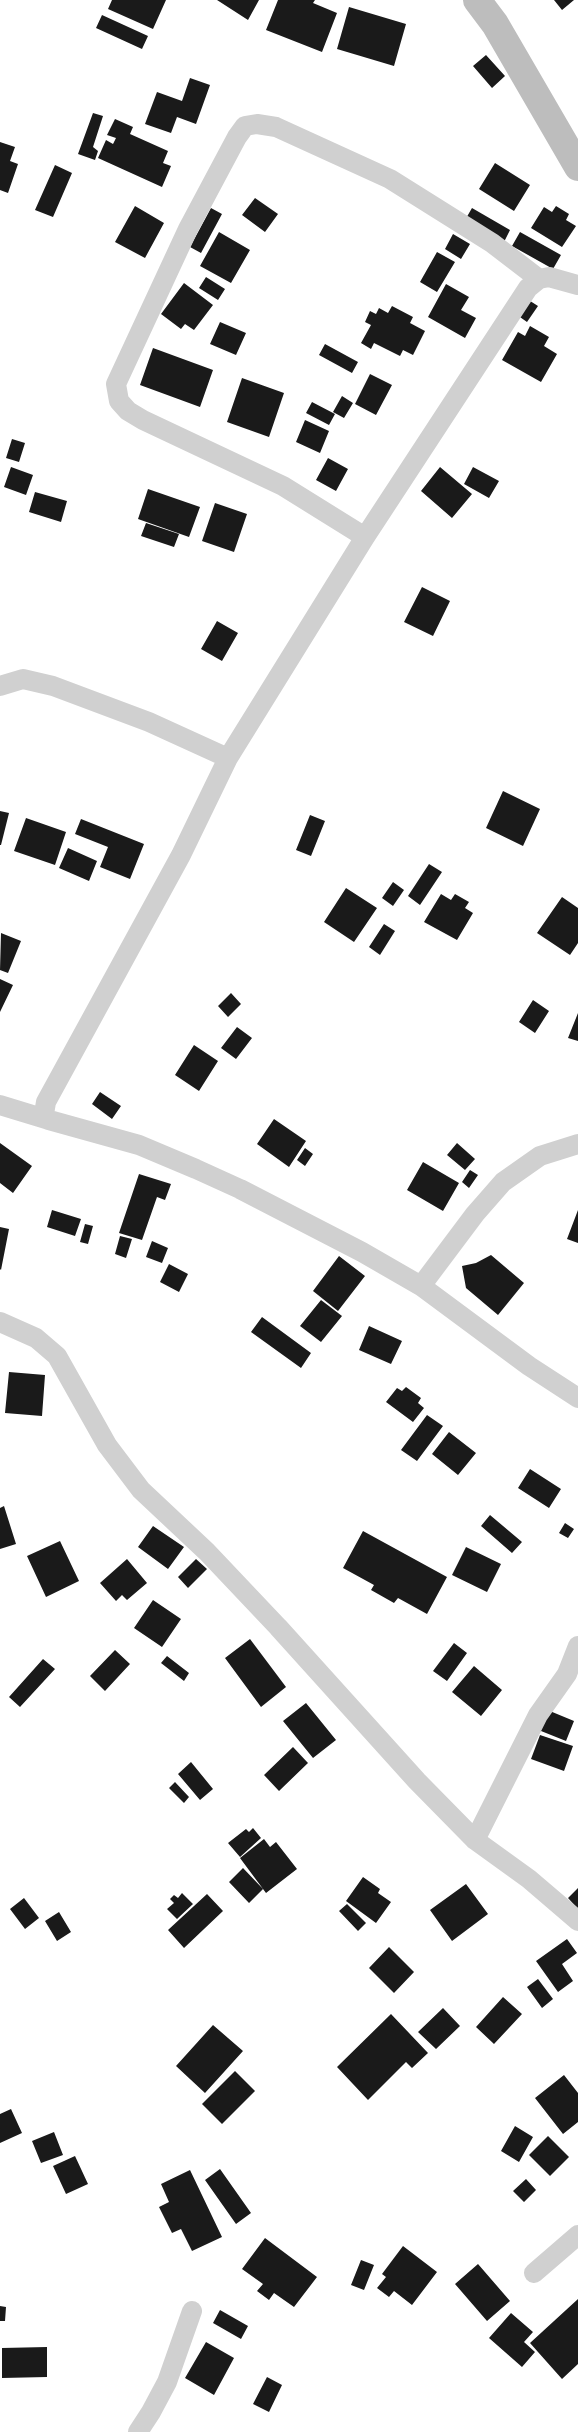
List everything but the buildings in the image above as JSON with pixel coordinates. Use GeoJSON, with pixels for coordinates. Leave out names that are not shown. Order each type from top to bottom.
{"type":"FeatureCollection","features":[{"type":"Feature","properties":{"kind":"main road"},"geometry":{"type":"LineString","coordinates":[[477,0],[495,24],[578,167]]}},
{"type":"Feature","properties":{"kind":"street"},"geometry":{"type":"LineString","coordinates":[[364,537],[282,486],[143,420],[128,411],[119,400],[116,384],[188,230],[237,137],[246,126],[257,124],[276,127],[390,179],[492,243],[539,279]]}},
{"type":"Feature","properties":{"kind":"street"},"geometry":{"type":"LineString","coordinates":[[49,1120],[44,1114],[46,1102],[181,855],[228,758],[364,537],[528,288],[539,279],[549,277],[578,285]]}},
{"type":"Feature","properties":{"kind":"street"},"geometry":{"type":"LineString","coordinates":[[0,686],[23,679],[53,686],[149,722],[228,758]]}},
{"type":"Feature","properties":{"kind":"street"},"geometry":{"type":"LineString","coordinates":[[0,1105],[139,1145],[240,1189],[362,1252],[421,1286],[529,1366],[578,1398]]}},
{"type":"Feature","properties":{"kind":"street"},"geometry":{"type":"LineString","coordinates":[[421,1286],[475,1214],[503,1182],[540,1156],[578,1144]]}},
{"type":"Feature","properties":{"kind":"street"},"geometry":{"type":"LineString","coordinates":[[0,1322],[36,1338],[57,1356],[107,1446],[141,1490],[208,1552],[278,1626],[417,1781],[475,1840],[529,1880],[578,1921]]}},
{"type":"Feature","properties":{"kind":"street"},"geometry":{"type":"LineString","coordinates":[[475,1840],[538,1715],[567,1674],[578,1646]]}},
{"type":"Feature","properties":{"kind":"street"},"geometry":{"type":"LineString","coordinates":[[534,2273],[578,2234]]}},
{"type":"Feature","properties":{"kind":"street"},"geometry":{"type":"LineString","coordinates":[[138,2432],[167,2382],[192,2312]]}}]}
